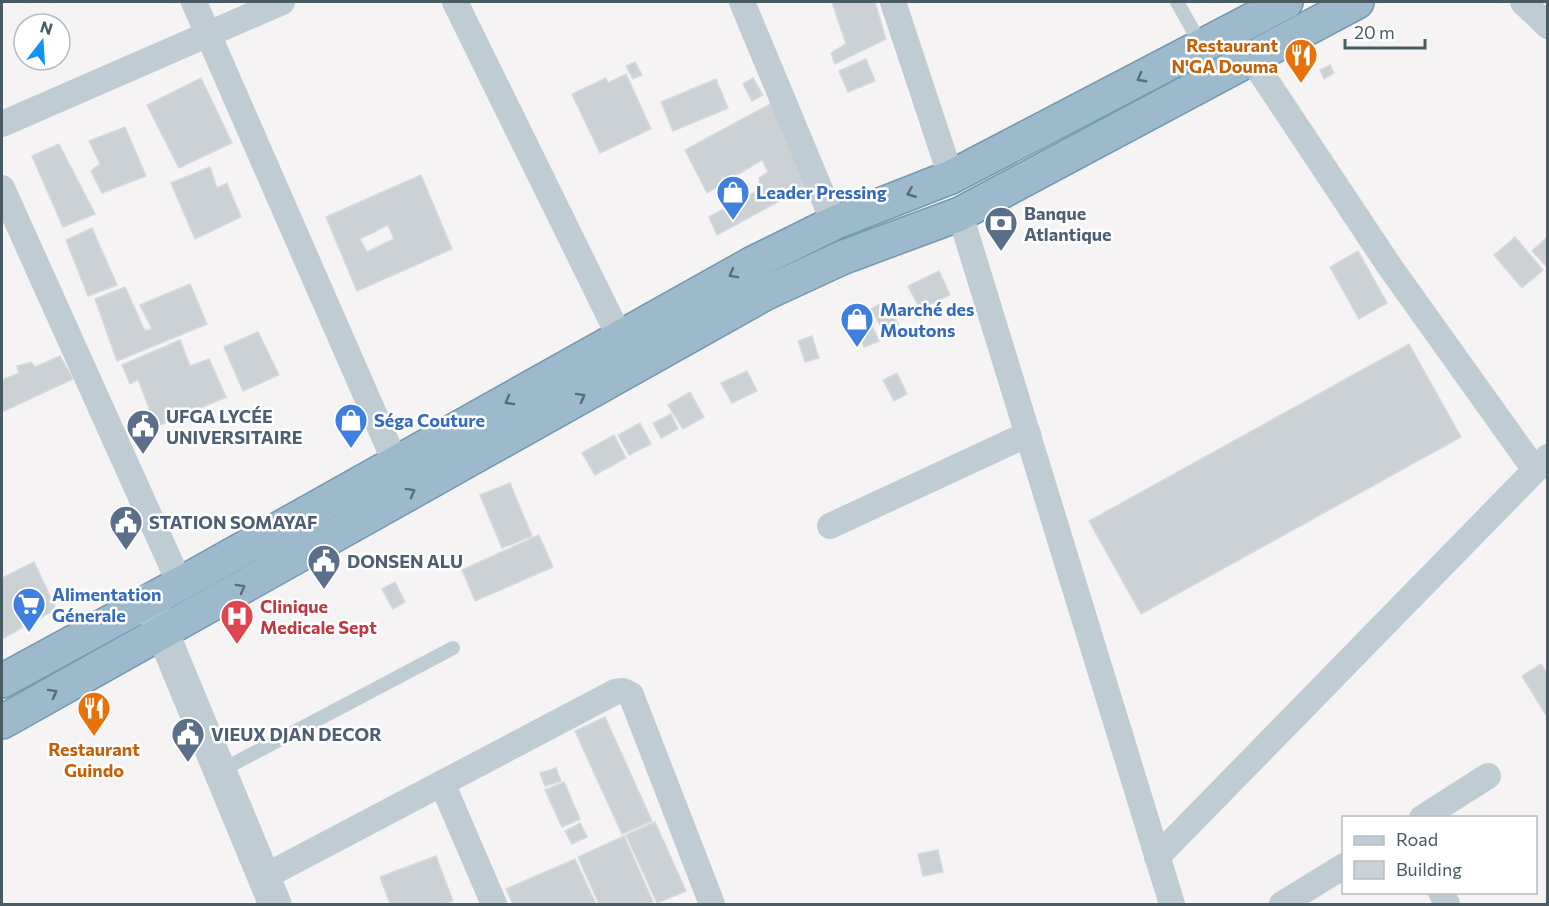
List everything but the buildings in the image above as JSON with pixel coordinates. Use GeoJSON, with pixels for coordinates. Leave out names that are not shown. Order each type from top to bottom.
{"type":"FeatureCollection","features":[{"type":"Feature","properties":{"kind":"highway"},"geometry":{"type":"LineString","coordinates":[[2,681],[396,464],[753,263],[834,223],[951,177],[1286,2]]}},
{"type":"Feature","properties":{"kind":"highway"},"geometry":{"type":"LineString","coordinates":[[2,722],[764,294],[844,257],[960,214],[1357,2]]}},
{"type":"Feature","properties":{"kind":"street"},"geometry":{"type":"LineString","coordinates":[[194,2],[396,464]]}},
{"type":"Feature","properties":{"kind":"street"},"geometry":{"type":"LineString","coordinates":[[2,124],[282,2]]}},
{"type":"Feature","properties":{"kind":"street"},"geometry":{"type":"LineString","coordinates":[[455,2],[634,367]]}},
{"type":"Feature","properties":{"kind":"street"},"geometry":{"type":"LineString","coordinates":[[742,2],[834,223]]}},
{"type":"Feature","properties":{"kind":"street"},"geometry":{"type":"LineString","coordinates":[[893,2],[951,177]]}},
{"type":"Feature","properties":{"kind":"street"},"geometry":{"type":"LineString","coordinates":[[1523,2],[1548,26]]}},
{"type":"Feature","properties":{"kind":"street"},"geometry":{"type":"LineString","coordinates":[[1157,857],[1541,464],[1390,267],[1251,58]]}},
{"type":"Feature","properties":{"kind":"street"},"geometry":{"type":"LineString","coordinates":[[2,188],[180,584]]}},
{"type":"Feature","properties":{"kind":"street"},"geometry":{"type":"LineString","coordinates":[[960,214],[1172,904]]}},
{"type":"Feature","properties":{"kind":"street"},"geometry":{"type":"LineString","coordinates":[[830,526],[1028,434]]}},
{"type":"Feature","properties":{"kind":"street"},"geometry":{"type":"LineString","coordinates":[[149,600],[269,891],[441,783],[615,692],[623,691],[631,695],[712,904]]}},
{"type":"Feature","properties":{"kind":"street"},"geometry":{"type":"LineString","coordinates":[[1425,816],[1488,776]]}},
{"type":"Feature","properties":{"kind":"street"},"geometry":{"type":"LineString","coordinates":[[441,783],[494,904]]}},
{"type":"Feature","properties":{"kind":"street"},"geometry":{"type":"LineString","coordinates":[[1282,904],[1342,867]]}},
{"type":"Feature","properties":{"kind":"lane"},"geometry":{"type":"LineString","coordinates":[[1177,2],[1202,46]]}},
{"type":"Feature","properties":{"kind":"lane"},"geometry":{"type":"LineString","coordinates":[[219,771],[453,648]]}},
{"type":"Feature","properties":{"kind":"place","name":"Restaurant N'GA Douma"},"geometry":{"type":"Point","coordinates":[1301,84]}},
{"type":"Feature","properties":{"kind":"place","name":"Leader Pressing"},"geometry":{"type":"Point","coordinates":[733,221]}},
{"type":"Feature","properties":{"kind":"place","name":"Banque Atlantique"},"geometry":{"type":"Point","coordinates":[1001,252]}},
{"type":"Feature","properties":{"kind":"place","name":"Marché des Moutons"},"geometry":{"type":"Point","coordinates":[857,348]}},
{"type":"Feature","properties":{"kind":"place","name":"Séga Couture"},"geometry":{"type":"Point","coordinates":[351,449]}},
{"type":"Feature","properties":{"kind":"place","name":"UFGA LYCÉE UNIVERSITAIRE"},"geometry":{"type":"Point","coordinates":[143,455]}},
{"type":"Feature","properties":{"kind":"place","name":"STATION SOMAYAF"},"geometry":{"type":"Point","coordinates":[126,551]}},
{"type":"Feature","properties":{"kind":"place","name":"DONSEN ALU"},"geometry":{"type":"Point","coordinates":[324,590]}},
{"type":"Feature","properties":{"kind":"place","name":"Alimentation Génerale"},"geometry":{"type":"Point","coordinates":[29,633]}},
{"type":"Feature","properties":{"kind":"place","name":"Clinique Medicale Sept"},"geometry":{"type":"Point","coordinates":[237,645]}},
{"type":"Feature","properties":{"kind":"place","name":"Restaurant Guindo"},"geometry":{"type":"Point","coordinates":[94,737]}},
{"type":"Feature","properties":{"kind":"place","name":"VIEUX DJAN DECOR"},"geometry":{"type":"Point","coordinates":[188,763]}}]}
